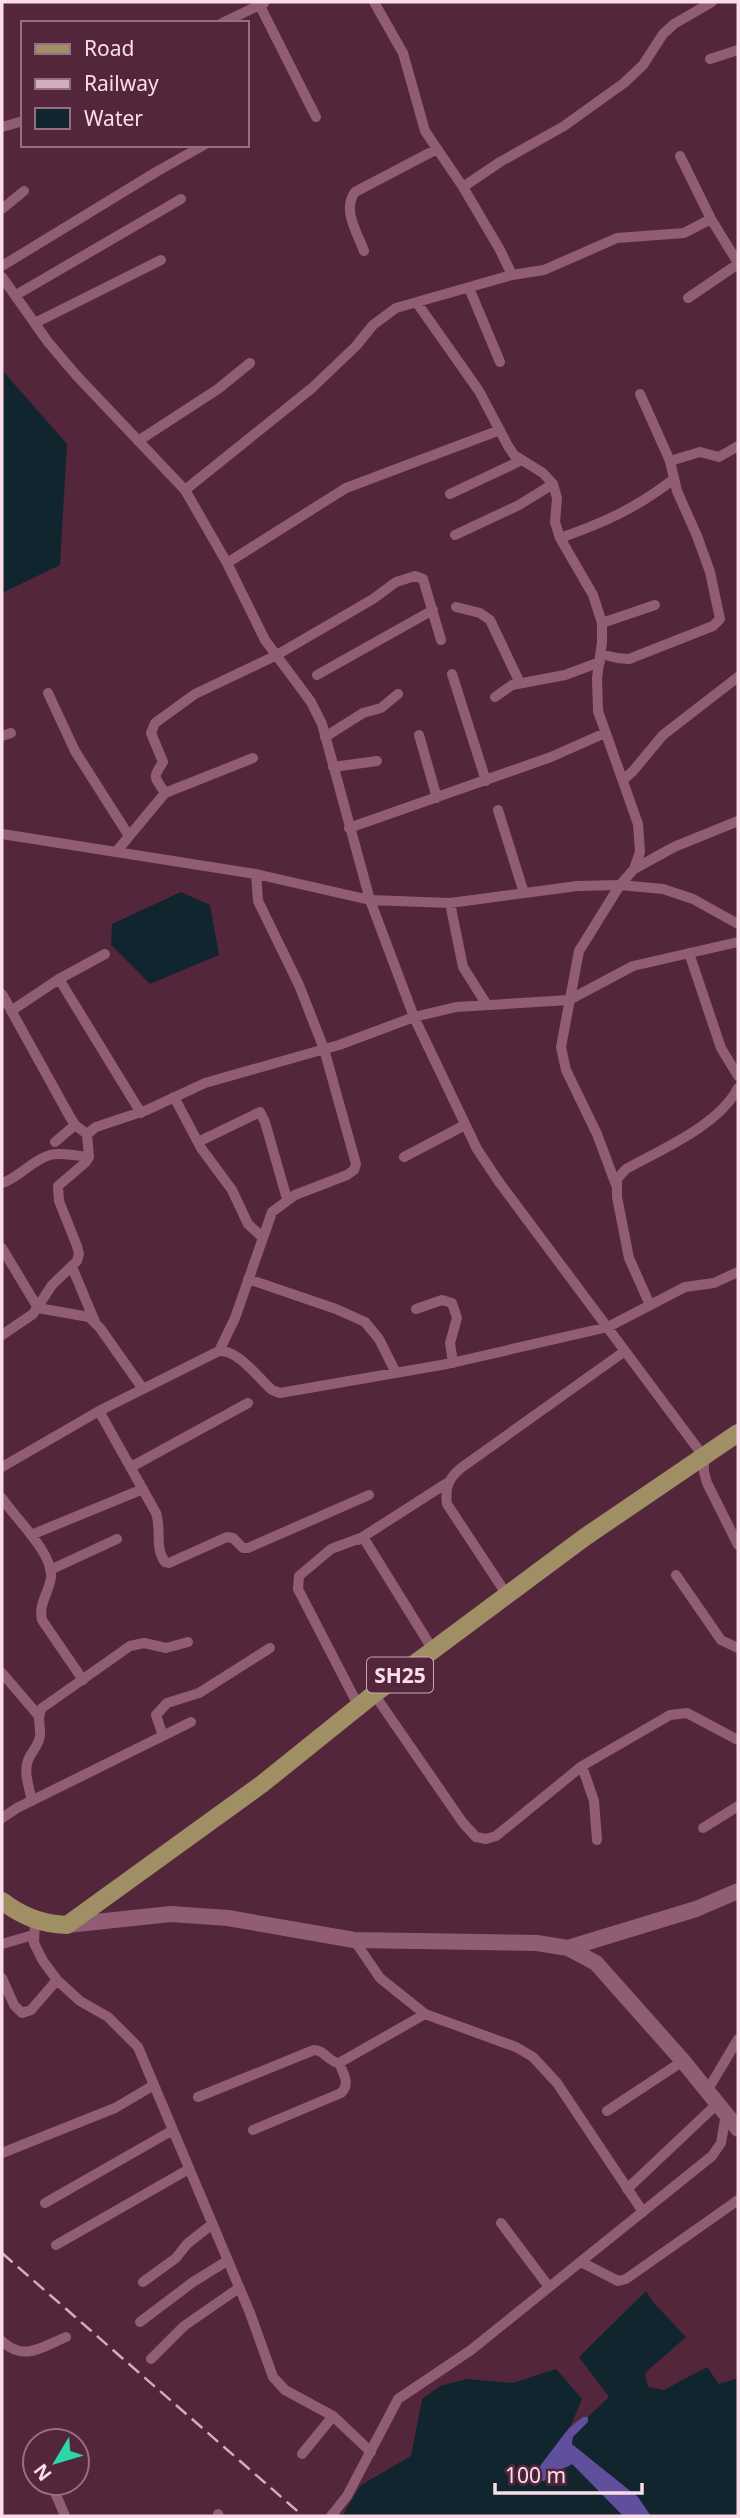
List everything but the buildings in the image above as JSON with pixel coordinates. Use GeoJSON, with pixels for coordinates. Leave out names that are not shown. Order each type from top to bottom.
{"type":"FeatureCollection","features":[{"type":"Feature","properties":{"kind":"main road","name":"SH25"},"geometry":{"type":"LineString","coordinates":[[67,1925],[262,1784],[374,1694],[585,1537],[738,1433]]}},
{"type":"Feature","properties":{"kind":"main road"},"geometry":{"type":"LineString","coordinates":[[568,1948],[696,1909],[738,1891]]}},
{"type":"Feature","properties":{"kind":"main road"},"geometry":{"type":"LineString","coordinates":[[2,1901],[34,1928],[171,1914],[228,1918],[354,1940],[537,1943],[568,1948],[596,1963],[683,2061],[738,2129]]}},
{"type":"Feature","properties":{"kind":"street"},"geometry":{"type":"LineString","coordinates":[[374,2],[403,53],[425,131],[463,187],[512,275]]}},
{"type":"Feature","properties":{"kind":"street"},"geometry":{"type":"LineString","coordinates":[[463,187],[500,162],[564,126],[624,83],[643,65],[663,34],[674,24],[712,2]]}},
{"type":"Feature","properties":{"kind":"street"},"geometry":{"type":"LineString","coordinates":[[226,21],[262,3],[316,117]]}},
{"type":"Feature","properties":{"kind":"street"},"geometry":{"type":"LineString","coordinates":[[710,59],[738,50]]}},
{"type":"Feature","properties":{"kind":"street"},"geometry":{"type":"LineString","coordinates":[[2,127],[21,122]]}},
{"type":"Feature","properties":{"kind":"street"},"geometry":{"type":"LineString","coordinates":[[2,266],[200,147]]}},
{"type":"Feature","properties":{"kind":"street"},"geometry":{"type":"LineString","coordinates":[[364,251],[349,210],[350,200],[355,192],[437,149]]}},
{"type":"Feature","properties":{"kind":"street"},"geometry":{"type":"LineString","coordinates":[[680,156],[710,219],[738,263],[688,298]]}},
{"type":"Feature","properties":{"kind":"street"},"geometry":{"type":"LineString","coordinates":[[2,209],[24,191]]}},
{"type":"Feature","properties":{"kind":"street"},"geometry":{"type":"LineString","coordinates":[[16,295],[181,199]]}},
{"type":"Feature","properties":{"kind":"street"},"geometry":{"type":"LineString","coordinates":[[185,490],[312,388],[385,314],[396,308],[512,275],[544,270],[590,248],[617,239],[684,233],[710,219]]}},
{"type":"Feature","properties":{"kind":"street"},"geometry":{"type":"LineString","coordinates":[[35,323],[160,260]]}},
{"type":"Feature","properties":{"kind":"street"},"geometry":{"type":"LineString","coordinates":[[2,277],[76,375],[185,490],[227,563],[265,640],[311,702],[325,737],[370,900],[414,1017],[465,1125],[487,1166],[704,1457],[707,1483],[738,1545]]}},
{"type":"Feature","properties":{"kind":"street"},"geometry":{"type":"LineString","coordinates":[[469,288],[499,362]]}},
{"type":"Feature","properties":{"kind":"street"},"geometry":{"type":"LineString","coordinates":[[417,303],[479,391],[508,446],[553,484],[557,498],[555,522],[560,538],[593,595],[602,623],[598,711],[638,824],[641,840],[634,869],[620,885],[579,951],[561,1047],[562,1058],[597,1134],[616,1185],[629,1258],[650,1305]]}},
{"type":"Feature","properties":{"kind":"street"},"geometry":{"type":"LineString","coordinates":[[138,441],[218,389],[250,363]]}},
{"type":"Feature","properties":{"kind":"street"},"geometry":{"type":"LineString","coordinates":[[495,697],[512,685],[565,675],[600,658],[629,659],[713,626],[720,619],[710,572],[680,499],[670,461],[640,394]]}},
{"type":"Feature","properties":{"kind":"street"},"geometry":{"type":"LineString","coordinates":[[227,563],[346,488],[500,430]]}},
{"type":"Feature","properties":{"kind":"street"},"geometry":{"type":"LineString","coordinates":[[670,461],[700,452],[719,457],[738,446]]}},
{"type":"Feature","properties":{"kind":"street"},"geometry":{"type":"LineString","coordinates":[[450,494],[522,460]]}},
{"type":"Feature","properties":{"kind":"street"},"geometry":{"type":"LineString","coordinates":[[560,538],[615,518],[674,479]]}},
{"type":"Feature","properties":{"kind":"street"},"geometry":{"type":"LineString","coordinates":[[455,535],[531,498],[553,484]]}},
{"type":"Feature","properties":{"kind":"street"},"geometry":{"type":"LineString","coordinates":[[165,793],[155,778],[156,770],[163,762],[151,733],[155,723],[195,694],[275,656],[373,599],[396,582],[415,576],[423,579],[441,640]]}},
{"type":"Feature","properties":{"kind":"street"},"geometry":{"type":"LineString","coordinates":[[602,623],[655,605]]}},
{"type":"Feature","properties":{"kind":"street"},"geometry":{"type":"LineString","coordinates":[[456,607],[480,613],[490,620],[520,683]]}},
{"type":"Feature","properties":{"kind":"street"},"geometry":{"type":"LineString","coordinates":[[317,675],[433,610]]}},
{"type":"Feature","properties":{"kind":"street"},"geometry":{"type":"LineString","coordinates":[[452,674],[486,781]]}},
{"type":"Feature","properties":{"kind":"street"},"geometry":{"type":"LineString","coordinates":[[622,780],[663,735],[738,677]]}},
{"type":"Feature","properties":{"kind":"street"},"geometry":{"type":"LineString","coordinates":[[48,693],[75,751],[129,836]]}},
{"type":"Feature","properties":{"kind":"street"},"geometry":{"type":"LineString","coordinates":[[325,737],[363,713],[381,708],[398,694]]}},
{"type":"Feature","properties":{"kind":"street"},"geometry":{"type":"LineString","coordinates":[[349,828],[551,757],[605,733]]}},
{"type":"Feature","properties":{"kind":"street"},"geometry":{"type":"LineString","coordinates":[[419,735],[437,798]]}},
{"type":"Feature","properties":{"kind":"street"},"geometry":{"type":"LineString","coordinates":[[116,852],[165,793],[253,758]]}},
{"type":"Feature","properties":{"kind":"street"},"geometry":{"type":"LineString","coordinates":[[333,767],[377,761]]}},
{"type":"Feature","properties":{"kind":"street"},"geometry":{"type":"LineString","coordinates":[[498,810],[524,893]]}},
{"type":"Feature","properties":{"kind":"street"},"geometry":{"type":"LineString","coordinates":[[634,869],[674,846],[738,821]]}},
{"type":"Feature","properties":{"kind":"street"},"geometry":{"type":"LineString","coordinates":[[2,834],[256,874],[370,900],[450,904],[577,886],[620,885],[674,891],[736,919]]}},
{"type":"Feature","properties":{"kind":"street"},"geometry":{"type":"LineString","coordinates":[[219,1350],[235,1318],[272,1212],[287,1199],[347,1175],[354,1170],[356,1164],[324,1049],[299,985],[258,901],[256,874]]}},
{"type":"Feature","properties":{"kind":"street"},"geometry":{"type":"LineString","coordinates":[[450,904],[463,967],[487,1005]]}},
{"type":"Feature","properties":{"kind":"street"},"geometry":{"type":"LineString","coordinates":[[87,1135],[96,1128],[141,1113],[205,1083],[324,1049],[414,1017],[456,1007],[569,1000],[633,966],[738,942]]}},
{"type":"Feature","properties":{"kind":"street"},"geometry":{"type":"LineString","coordinates":[[689,953],[718,1040],[727,1061],[738,1076]]}},
{"type":"Feature","properties":{"kind":"street"},"geometry":{"type":"LineString","coordinates":[[11,1011],[59,979],[105,954]]}},
{"type":"Feature","properties":{"kind":"street"},"geometry":{"type":"LineString","coordinates":[[59,979],[141,1113]]}},
{"type":"Feature","properties":{"kind":"street"},"geometry":{"type":"LineString","coordinates":[[2,993],[75,1125],[87,1135],[89,1157],[58,1186],[59,1201],[79,1254],[72,1267],[52,1284],[38,1308],[2,1335]]}},
{"type":"Feature","properties":{"kind":"street"},"geometry":{"type":"LineString","coordinates":[[616,1185],[617,1179],[626,1169],[711,1119],[728,1105],[738,1088]]}},
{"type":"Feature","properties":{"kind":"street"},"geometry":{"type":"LineString","coordinates":[[174,1097],[198,1142],[232,1190],[247,1224],[262,1237]]}},
{"type":"Feature","properties":{"kind":"street"},"geometry":{"type":"LineString","coordinates":[[198,1142],[260,1112],[287,1199]]}},
{"type":"Feature","properties":{"kind":"street"},"geometry":{"type":"LineString","coordinates":[[55,1142],[75,1125]]}},
{"type":"Feature","properties":{"kind":"street"},"geometry":{"type":"LineString","coordinates":[[404,1157],[465,1125]]}},
{"type":"Feature","properties":{"kind":"street"},"geometry":{"type":"LineString","coordinates":[[2,1183],[16,1177],[38,1160],[51,1155],[89,1157]]}},
{"type":"Feature","properties":{"kind":"street"},"geometry":{"type":"LineString","coordinates":[[2,1248],[38,1308]]}},
{"type":"Feature","properties":{"kind":"street"},"geometry":{"type":"LineString","coordinates":[[72,1267],[95,1322],[143,1389]]}},
{"type":"Feature","properties":{"kind":"street"},"geometry":{"type":"LineString","coordinates":[[2,1467],[99,1411],[219,1350],[228,1350],[263,1382],[280,1393],[453,1363],[608,1328],[685,1287],[714,1283],[738,1272]]}},
{"type":"Feature","properties":{"kind":"street"},"geometry":{"type":"LineString","coordinates":[[248,1279],[336,1309],[365,1322],[379,1339],[396,1373]]}},
{"type":"Feature","properties":{"kind":"street"},"geometry":{"type":"LineString","coordinates":[[416,1309],[442,1300],[452,1303],[457,1318],[450,1343],[453,1363]]}},
{"type":"Feature","properties":{"kind":"street"},"geometry":{"type":"LineString","coordinates":[[38,1308],[83,1315],[95,1322]]}},
{"type":"Feature","properties":{"kind":"street"},"geometry":{"type":"LineString","coordinates":[[347,1547],[447,1483],[461,1468],[625,1351]]}},
{"type":"Feature","properties":{"kind":"street"},"geometry":{"type":"LineString","coordinates":[[131,1467],[248,1403]]}},
{"type":"Feature","properties":{"kind":"street"},"geometry":{"type":"LineString","coordinates":[[99,1411],[158,1518],[160,1554],[165,1562],[169,1563],[227,1537],[233,1538],[243,1548],[248,1548],[369,1495]]}},
{"type":"Feature","properties":{"kind":"street"},"geometry":{"type":"LineString","coordinates":[[447,1483],[447,1504],[507,1595]]}},
{"type":"Feature","properties":{"kind":"street"},"geometry":{"type":"LineString","coordinates":[[31,1535],[143,1489]]}},
{"type":"Feature","properties":{"kind":"street"},"geometry":{"type":"LineString","coordinates":[[2,1498],[31,1535],[50,1570],[51,1578],[41,1608],[42,1620],[83,1680]]}},
{"type":"Feature","properties":{"kind":"street"},"geometry":{"type":"LineString","coordinates":[[363,1537],[433,1650]]}},
{"type":"Feature","properties":{"kind":"street"},"geometry":{"type":"LineString","coordinates":[[359,1707],[298,1589],[299,1576],[331,1549],[363,1537]]}},
{"type":"Feature","properties":{"kind":"street"},"geometry":{"type":"LineString","coordinates":[[50,1570],[117,1539]]}},
{"type":"Feature","properties":{"kind":"street"},"geometry":{"type":"LineString","coordinates":[[676,1575],[721,1640],[738,1648]]}},
{"type":"Feature","properties":{"kind":"street"},"geometry":{"type":"LineString","coordinates":[[38,1715],[42,1708],[130,1646],[137,1643],[166,1648],[188,1642]]}},
{"type":"Feature","properties":{"kind":"street"},"geometry":{"type":"LineString","coordinates":[[163,1736],[156,1715],[167,1703],[199,1693],[270,1648]]}},
{"type":"Feature","properties":{"kind":"street"},"geometry":{"type":"LineString","coordinates":[[2,1673],[38,1715],[40,1736],[29,1757],[26,1772],[32,1801]]}},
{"type":"Feature","properties":{"kind":"street"},"geometry":{"type":"LineString","coordinates":[[374,1694],[463,1824],[477,1837],[486,1839],[503,1831],[582,1766],[670,1716],[687,1713],[738,1740]]}},
{"type":"Feature","properties":{"kind":"street"},"geometry":{"type":"LineString","coordinates":[[2,1818],[191,1722]]}},
{"type":"Feature","properties":{"kind":"street"},"geometry":{"type":"LineString","coordinates":[[582,1766],[594,1801],[597,1840]]}},
{"type":"Feature","properties":{"kind":"street"},"geometry":{"type":"LineString","coordinates":[[703,1828],[738,1806]]}},
{"type":"Feature","properties":{"kind":"street"},"geometry":{"type":"LineString","coordinates":[[2,1944],[34,1928],[37,1951],[57,1980],[80,2001],[108,2017],[138,2047],[254,2323],[273,2377],[285,2390],[333,2416],[371,2452]]}},
{"type":"Feature","properties":{"kind":"street"},"geometry":{"type":"LineString","coordinates":[[354,1940],[380,1978],[425,2014],[516,2047],[533,2057],[557,2083],[643,2212]]}},
{"type":"Feature","properties":{"kind":"street"},"geometry":{"type":"LineString","coordinates":[[2,1978],[14,2006],[26,2014],[57,1980]]}},
{"type":"Feature","properties":{"kind":"street"},"geometry":{"type":"LineString","coordinates":[[198,2096],[314,2050],[339,2063],[425,2014]]}},
{"type":"Feature","properties":{"kind":"street"},"geometry":{"type":"LineString","coordinates":[[627,2189],[717,2103],[738,2039]]}},
{"type":"Feature","properties":{"kind":"street"},"geometry":{"type":"LineString","coordinates":[[607,2111],[683,2061]]}},
{"type":"Feature","properties":{"kind":"street"},"geometry":{"type":"LineString","coordinates":[[253,2130],[341,2093],[346,2089],[347,2083],[339,2063]]}},
{"type":"Feature","properties":{"kind":"street"},"geometry":{"type":"LineString","coordinates":[[2,2153],[115,2108],[154,2085]]}},
{"type":"Feature","properties":{"kind":"street"},"geometry":{"type":"LineString","coordinates":[[331,2516],[347,2496],[398,2399],[471,2350],[718,2149],[724,2132],[717,2103]]}},
{"type":"Feature","properties":{"kind":"street"},"geometry":{"type":"LineString","coordinates":[[46,2203],[173,2130]]}},
{"type":"Feature","properties":{"kind":"street"},"geometry":{"type":"LineString","coordinates":[[56,2245],[189,2169]]}},
{"type":"Feature","properties":{"kind":"street"},"geometry":{"type":"LineString","coordinates":[[581,2262],[618,2281],[626,2279],[738,2200]]}},
{"type":"Feature","properties":{"kind":"street"},"geometry":{"type":"LineString","coordinates":[[501,2223],[549,2287]]}},
{"type":"Feature","properties":{"kind":"street"},"geometry":{"type":"LineString","coordinates":[[143,2283],[176,2259],[187,2244],[211,2225]]}},
{"type":"Feature","properties":{"kind":"street"},"geometry":{"type":"LineString","coordinates":[[141,2322],[193,2282],[227,2261]]}},
{"type":"Feature","properties":{"kind":"street"},"geometry":{"type":"LineString","coordinates":[[151,2359],[184,2326],[239,2288]]}},
{"type":"Feature","properties":{"kind":"street"},"geometry":{"type":"LineString","coordinates":[[2,2340],[17,2352],[27,2352],[66,2337]]}},
{"type":"Feature","properties":{"kind":"street"},"geometry":{"type":"LineString","coordinates":[[302,2454],[333,2416]]}},
{"type":"Feature","properties":{"kind":"street"},"geometry":{"type":"LineString","coordinates":[[57,2497],[65,2516]]}},
{"type":"Feature","properties":{"kind":"shaded area"},"geometry":{"type":"Polygon","coordinates":[[[583,2417],[588,2417],[588,2422],[573,2437],[572,2444],[638,2497],[651,2516],[623,2516],[573,2465],[563,2468],[544,2481],[539,2480],[537,2470],[564,2434],[583,2417]]]}},
{"type":"Feature","properties":{"kind":"water"},"geometry":{"type":"Polygon","coordinates":[[[2,370],[67,444],[60,565],[2,593],[2,370]]]}},
{"type":"Feature","properties":{"kind":"water"},"geometry":{"type":"Polygon","coordinates":[[[181,892],[210,905],[219,955],[150,984],[111,945],[112,924],[181,892]]]}},
{"type":"Feature","properties":{"kind":"water"},"geometry":{"type":"Polygon","coordinates":[[[646,2291],[686,2337],[645,2373],[648,2387],[664,2390],[707,2367],[719,2384],[738,2378],[738,2516],[651,2516],[638,2497],[572,2444],[573,2437],[588,2422],[588,2417],[609,2397],[579,2357],[646,2291]]]}},
{"type":"Feature","properties":{"kind":"water"},"geometry":{"type":"Polygon","coordinates":[[[556,2369],[582,2399],[571,2425],[537,2470],[541,2481],[572,2464],[623,2516],[342,2516],[361,2485],[411,2456],[422,2399],[440,2386],[467,2379],[513,2383],[556,2369]]]}},
{"type":"Feature","properties":{"kind":"railway"},"geometry":{"type":"LineString","coordinates":[[2,2253],[303,2516]]}}]}
